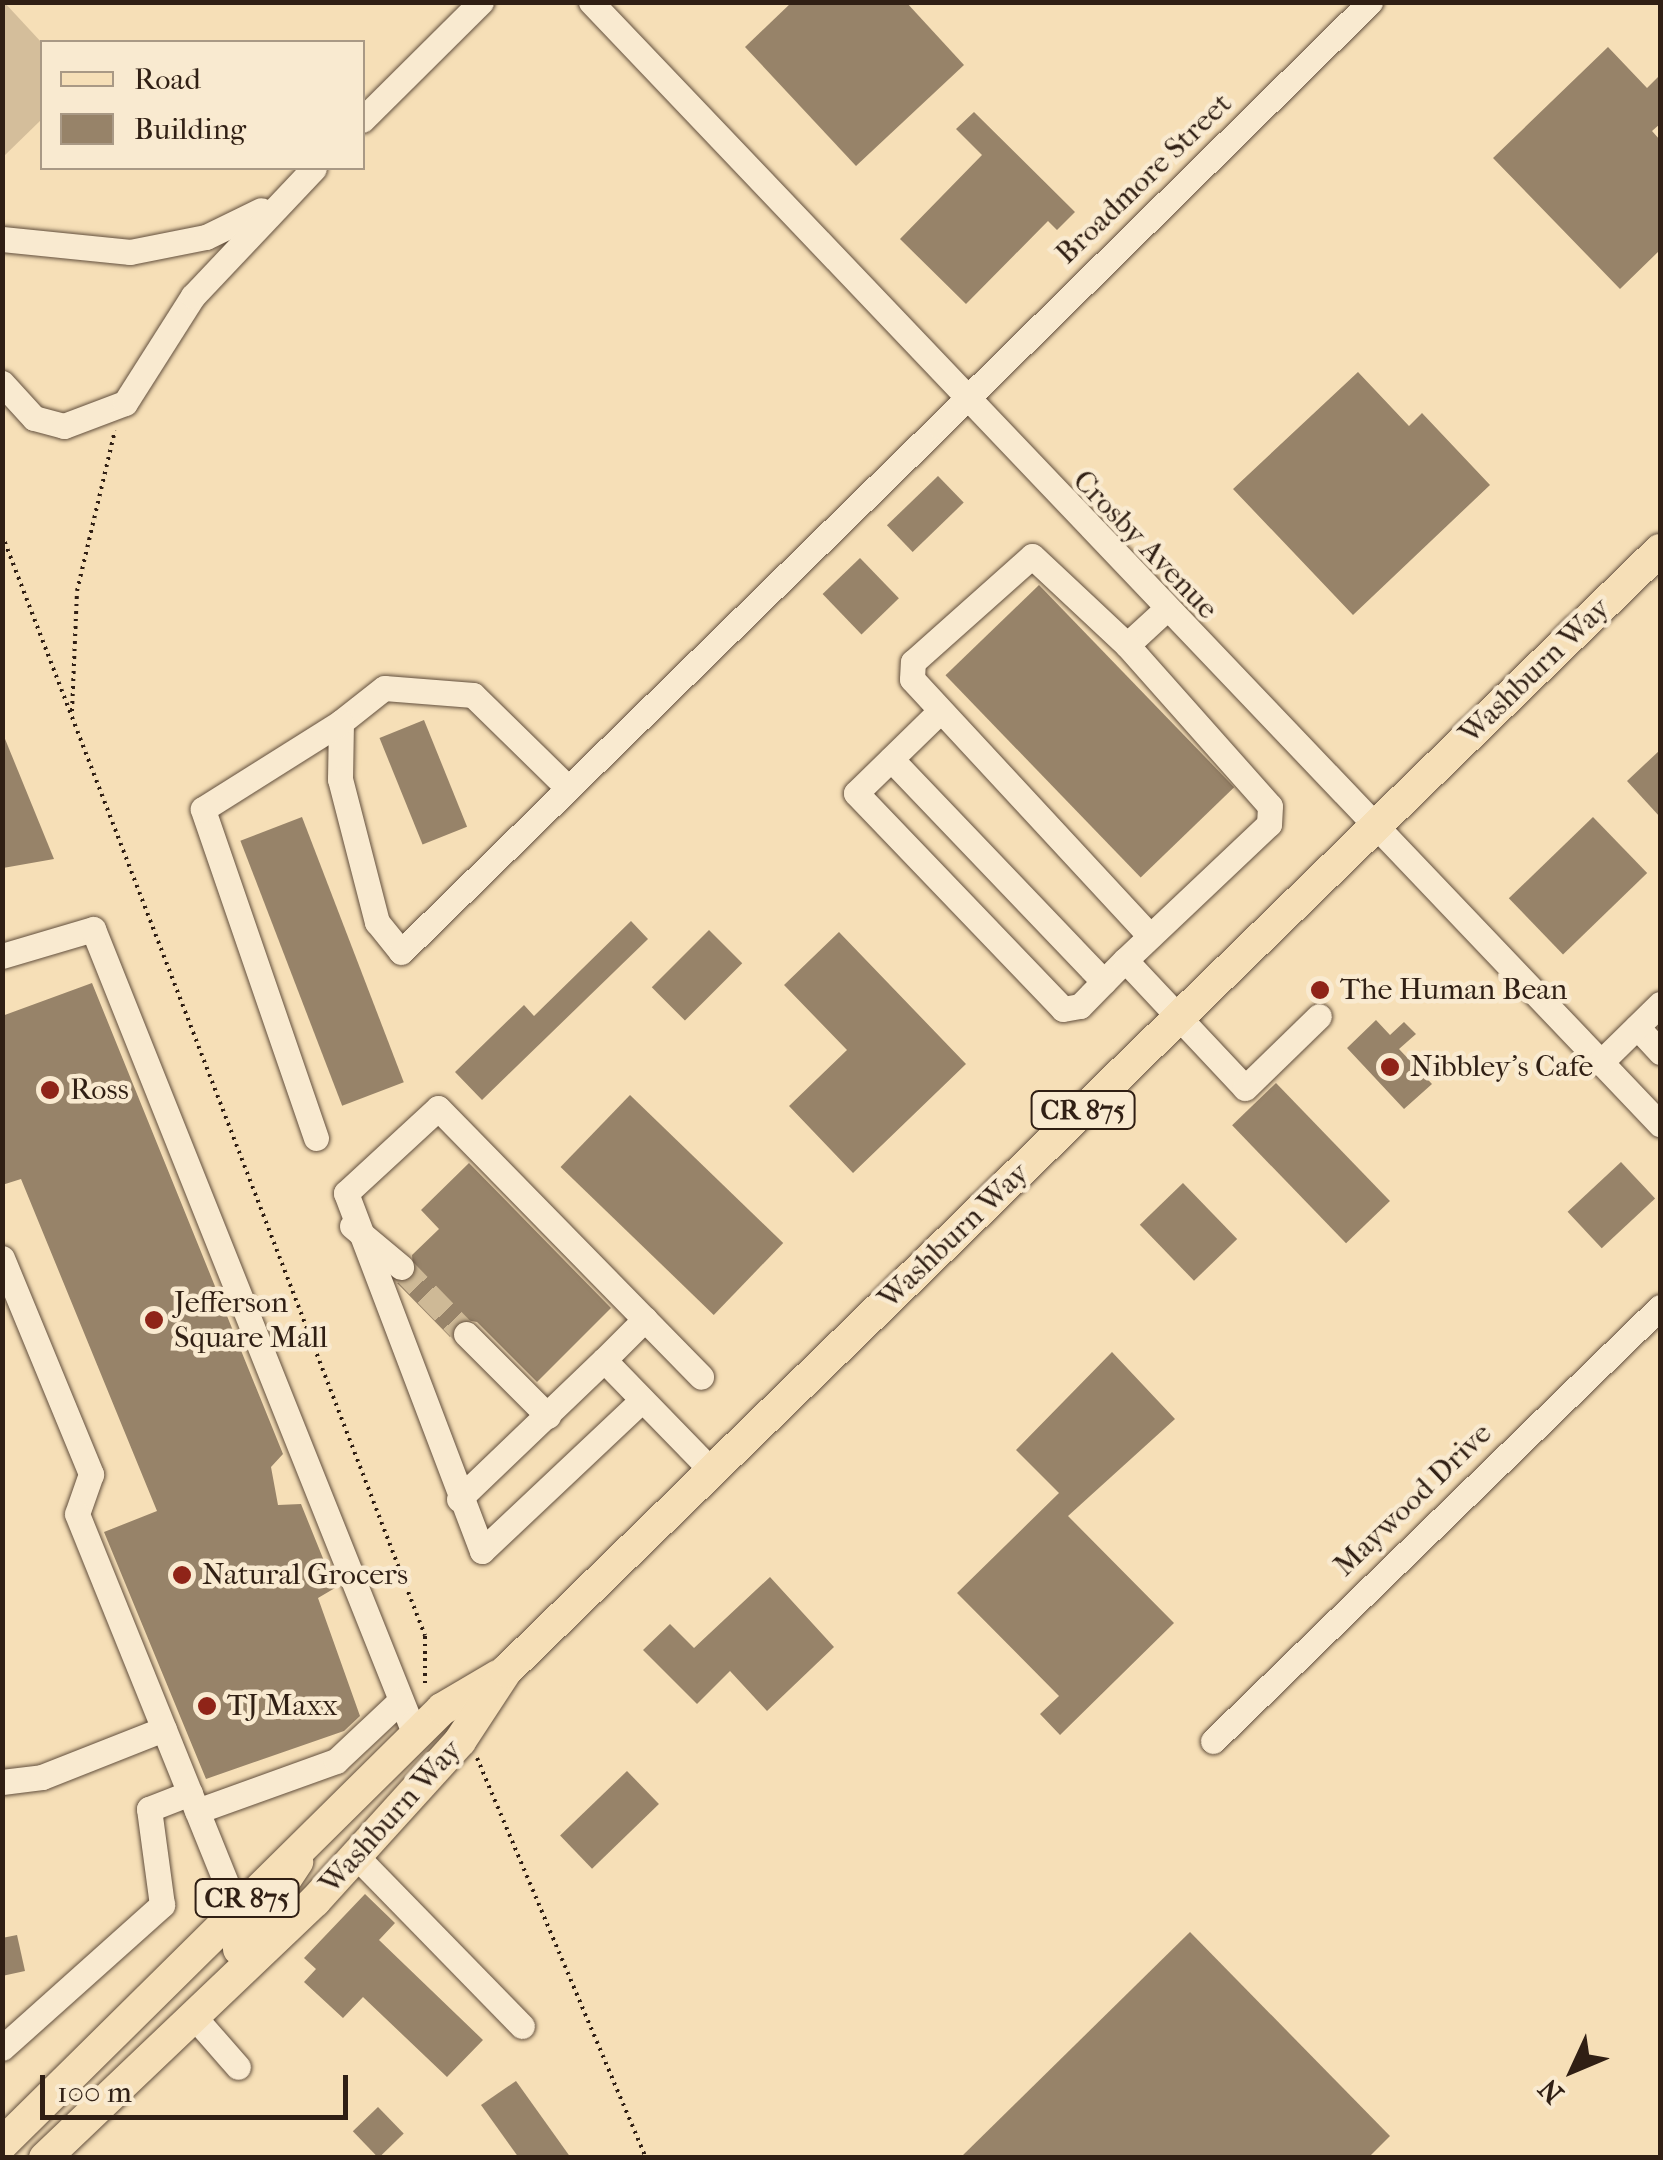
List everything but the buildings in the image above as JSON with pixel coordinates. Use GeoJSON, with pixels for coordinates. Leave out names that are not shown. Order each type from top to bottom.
{"type":"FeatureCollection","features":[{"type":"Feature","properties":{"kind":"main road","name":"Washburn Way"},"geometry":{"type":"LineString","coordinates":[[45,2158],[195,2018],[355,1856],[460,1742],[506,1671],[1660,550]]}},
{"type":"Feature","properties":{"kind":"main road","name":"Washburn Way"},"geometry":{"type":"LineString","coordinates":[[8,2133],[442,1709],[506,1671]]}},
{"type":"Feature","properties":{"kind":"main road"},"geometry":{"type":"LineString","coordinates":[[355,1856],[342,1837],[415,1736]]}},
{"type":"Feature","properties":{"kind":"main road"},"geometry":{"type":"LineString","coordinates":[[195,2018],[183,2005],[263,1926],[311,1836]]}},
{"type":"Feature","properties":{"kind":"main road"},"geometry":{"type":"LineString","coordinates":[[118,2090],[144,2030],[235,1935],[236,1908]]}},
{"type":"Feature","properties":{"kind":"street"},"geometry":{"type":"LineString","coordinates":[[365,117],[481,2]]}},
{"type":"Feature","properties":{"kind":"street","name":"Crosby Avenue"},"geometry":{"type":"LineString","coordinates":[[591,2],[963,402],[1660,1124]]}},
{"type":"Feature","properties":{"kind":"street","name":"Broadmore Street"},"geometry":{"type":"LineString","coordinates":[[341,722],[340,778],[377,922],[401,952],[1370,2]]}},
{"type":"Feature","properties":{"kind":"street"},"geometry":{"type":"LineString","coordinates":[[2,383],[34,418],[64,426],[126,403],[209,278],[312,170]]}},
{"type":"Feature","properties":{"kind":"street"},"geometry":{"type":"LineString","coordinates":[[2,238],[130,252],[192,240],[280,202]]}},
{"type":"Feature","properties":{"kind":"street"},"geometry":{"type":"LineString","coordinates":[[192,240],[209,278]]}},
{"type":"Feature","properties":{"kind":"street"},"geometry":{"type":"LineString","coordinates":[[936,714],[856,792],[1063,1009],[1080,1006],[1269,824],[1270,806],[1127,645],[1032,556],[913,662],[918,695],[1150,936]]}},
{"type":"Feature","properties":{"kind":"street"},"geometry":{"type":"LineString","coordinates":[[1127,645],[1164,611]]}},
{"type":"Feature","properties":{"kind":"street"},"geometry":{"type":"LineString","coordinates":[[316,1138],[202,810],[341,722],[384,688],[473,695],[568,788]]}},
{"type":"Feature","properties":{"kind":"street"},"geometry":{"type":"LineString","coordinates":[[891,759],[1104,982]]}},
{"type":"Feature","properties":{"kind":"street"},"geometry":{"type":"LineString","coordinates":[[2,956],[93,929],[415,1736]]}},
{"type":"Feature","properties":{"kind":"street"},"geometry":{"type":"LineString","coordinates":[[1124,960],[1245,1088],[1318,1016]]}},
{"type":"Feature","properties":{"kind":"street"},"geometry":{"type":"LineString","coordinates":[[1600,1063],[1660,1004]]}},
{"type":"Feature","properties":{"kind":"street"},"geometry":{"type":"LineString","coordinates":[[1637,1028],[1660,1052]]}},
{"type":"Feature","properties":{"kind":"street"},"geometry":{"type":"LineString","coordinates":[[642,1400],[490,1551],[459,1499],[352,1226],[346,1193],[438,1108],[701,1377]]}},
{"type":"Feature","properties":{"kind":"street"},"geometry":{"type":"LineString","coordinates":[[352,1226],[400,1267]]}},
{"type":"Feature","properties":{"kind":"street"},"geometry":{"type":"LineString","coordinates":[[2,1258],[90,1469],[77,1514],[236,1908]]}},
{"type":"Feature","properties":{"kind":"street","name":"Maywood Drive"},"geometry":{"type":"LineString","coordinates":[[1213,1741],[1660,1306]]}},
{"type":"Feature","properties":{"kind":"street"},"geometry":{"type":"LineString","coordinates":[[459,1499],[645,1319]]}},
{"type":"Feature","properties":{"kind":"street"},"geometry":{"type":"LineString","coordinates":[[466,1334],[548,1416]]}},
{"type":"Feature","properties":{"kind":"street"},"geometry":{"type":"LineString","coordinates":[[604,1360],[712,1471]]}},
{"type":"Feature","properties":{"kind":"street"},"geometry":{"type":"LineString","coordinates":[[2,2048],[162,1905],[150,1809],[193,1802],[336,1761],[400,1700]]}},
{"type":"Feature","properties":{"kind":"street"},"geometry":{"type":"LineString","coordinates":[[2,1782],[42,1777],[164,1728]]}},
{"type":"Feature","properties":{"kind":"street"},"geometry":{"type":"LineString","coordinates":[[355,1856],[522,2026]]}},
{"type":"Feature","properties":{"kind":"street"},"geometry":{"type":"LineString","coordinates":[[195,2018],[238,2066]]}},
{"type":"Feature","properties":{"kind":"path"},"geometry":{"type":"LineString","coordinates":[[72,716],[77,591],[102,464],[126,403]]}},
{"type":"Feature","properties":{"kind":"path"},"geometry":{"type":"LineString","coordinates":[[2,535],[426,1636],[425,1688],[442,1709]]}},
{"type":"Feature","properties":{"kind":"path"},"geometry":{"type":"LineString","coordinates":[[460,1742],[479,1758],[540,1891],[646,2158]]}},
{"type":"Feature","properties":{"kind":"shaded area"},"geometry":{"type":"Polygon","coordinates":[[[4,2],[40,41],[40,121],[3,157],[4,2]]]}},
{"type":"Feature","properties":{"kind":"tunnel"},"geometry":{"type":"LineString","coordinates":[[401,1267],[466,1334]]}},
{"type":"Feature","properties":{"kind":"place","name":"The Human Bean"},"geometry":{"type":"Point","coordinates":[1320,990]}},
{"type":"Feature","properties":{"kind":"place","name":"Nibbley's Cafe"},"geometry":{"type":"Point","coordinates":[1390,1067]}},
{"type":"Feature","properties":{"kind":"place","name":"Ross"},"geometry":{"type":"Point","coordinates":[50,1090]}},
{"type":"Feature","properties":{"kind":"place","name":"Jefferson Square Mall"},"geometry":{"type":"Point","coordinates":[154,1320]}},
{"type":"Feature","properties":{"kind":"place","name":"Natural Grocers"},"geometry":{"type":"Point","coordinates":[182,1575]}},
{"type":"Feature","properties":{"kind":"place","name":"TJ Maxx"},"geometry":{"type":"Point","coordinates":[207,1706]}}]}
